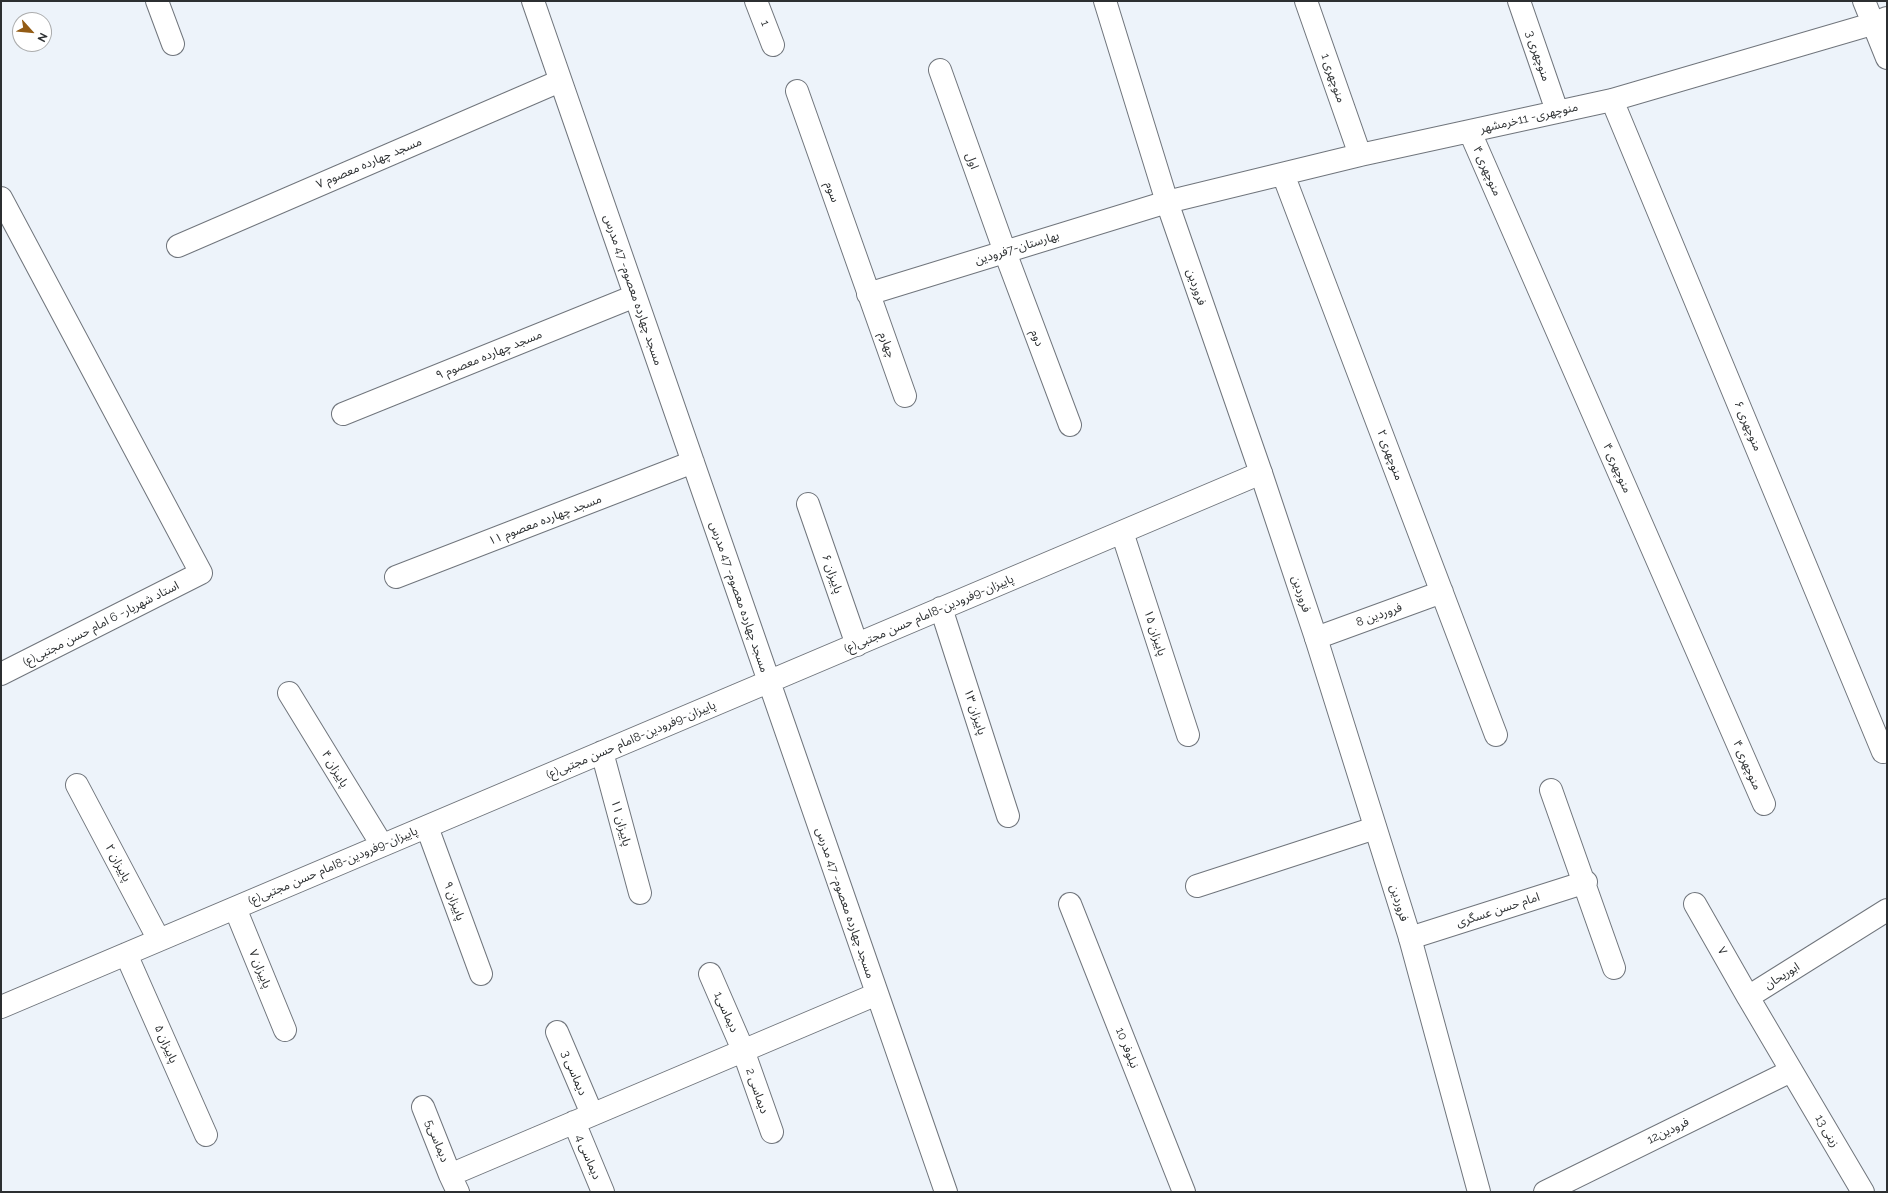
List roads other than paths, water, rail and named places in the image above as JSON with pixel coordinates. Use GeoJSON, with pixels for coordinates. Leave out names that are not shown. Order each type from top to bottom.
{"type":"FeatureCollection","features":[{"type":"Feature","properties":{"kind":"street"},"geometry":{"type":"LineString","coordinates":[[157,1],[173,44]]}},
{"type":"Feature","properties":{"kind":"street","name":"مسجد چهارده معصوم- 47 مدرس"},"geometry":{"type":"LineString","coordinates":[[533,1],[946,1192]]}},
{"type":"Feature","properties":{"kind":"street","name":"1"},"geometry":{"type":"LineString","coordinates":[[756,1],[773,45]]}},
{"type":"Feature","properties":{"kind":"street","name":"فروردین"},"geometry":{"type":"LineString","coordinates":[[1105,1],[1167,202],[1261,473],[1316,638],[1410,938],[1479,1192]]}},
{"type":"Feature","properties":{"kind":"street","name":"منوچهری 1"},"geometry":{"type":"LineString","coordinates":[[1306,1],[1360,155]]}},
{"type":"Feature","properties":{"kind":"street","name":"منوچهری 3"},"geometry":{"type":"LineString","coordinates":[[1519,1],[1558,111]]}},
{"type":"Feature","properties":{"kind":"street"},"geometry":{"type":"LineString","coordinates":[[1864,1],[1880,22],[1887,58]]}},
{"type":"Feature","properties":{"kind":"street","name":"منوچهری- 11خرمشهر"},"geometry":{"type":"LineString","coordinates":[[1167,202],[1360,155],[1612,100],[1880,22]]}},
{"type":"Feature","properties":{"kind":"street","name":"اول"},"geometry":{"type":"LineString","coordinates":[[940,70],[1005,252]]}},
{"type":"Feature","properties":{"kind":"street","name":"مسجد چهارده معصوم ۷"},"geometry":{"type":"LineString","coordinates":[[178,246],[560,81]]}},
{"type":"Feature","properties":{"kind":"street","name":"سوم"},"geometry":{"type":"LineString","coordinates":[[797,91],[868,294]]}},
{"type":"Feature","properties":{"kind":"street","name":"منوچهری ۶"},"geometry":{"type":"LineString","coordinates":[[1612,100],[1883,752]]}},
{"type":"Feature","properties":{"kind":"street","name":"منوچهری ۴"},"geometry":{"type":"LineString","coordinates":[[1470,132],[1764,804]]}},
{"type":"Feature","properties":{"kind":"street","name":"منوچهری ۲"},"geometry":{"type":"LineString","coordinates":[[1283,174],[1496,735]]}},
{"type":"Feature","properties":{"kind":"street","name":"استاد شهریار- 6 امام حسن مجتبی(ع)"},"geometry":{"type":"LineString","coordinates":[[1,198],[201,573],[1,674]]}},
{"type":"Feature","properties":{"kind":"street","name":"بهارستان-7فرودین"},"geometry":{"type":"LineString","coordinates":[[868,294],[1167,202]]}},
{"type":"Feature","properties":{"kind":"street","name":"دوم"},"geometry":{"type":"LineString","coordinates":[[1005,252],[1070,425]]}},
{"type":"Feature","properties":{"kind":"street","name":"چهارم"},"geometry":{"type":"LineString","coordinates":[[868,294],[905,396]]}},
{"type":"Feature","properties":{"kind":"street","name":"مسجد چهارده معصوم ۹"},"geometry":{"type":"LineString","coordinates":[[343,414],[635,296]]}},
{"type":"Feature","properties":{"kind":"street","name":"مسجد چهارده معصوم ۱۱"},"geometry":{"type":"LineString","coordinates":[[396,577],[693,462]]}},
{"type":"Feature","properties":{"kind":"street","name":"پاییزان-9فرودین-8امام حسن مجتبی(ع)"},"geometry":{"type":"LineString","coordinates":[[1,1007],[1261,473]]}},
{"type":"Feature","properties":{"kind":"street","name":"پاییزان ۶"},"geometry":{"type":"LineString","coordinates":[[808,504],[857,644]]}},
{"type":"Feature","properties":{"kind":"street","name":"پاییزان ۱۵"},"geometry":{"type":"LineString","coordinates":[[1122,532],[1188,734]]}},
{"type":"Feature","properties":{"kind":"street","name":"8 فروردین"},"geometry":{"type":"LineString","coordinates":[[1316,638],[1442,592]]}},
{"type":"Feature","properties":{"kind":"street","name":"پاییزان ۱۳"},"geometry":{"type":"LineString","coordinates":[[941,608],[1008,816]]}},
{"type":"Feature","properties":{"kind":"street","name":"پاییزان ۴"},"geometry":{"type":"LineString","coordinates":[[289,692],[382,845]]}},
{"type":"Feature","properties":{"kind":"street","name":"پاییزان ۱۱"},"geometry":{"type":"LineString","coordinates":[[602,752],[640,893]]}},
{"type":"Feature","properties":{"kind":"street","name":"پاییزان ۲"},"geometry":{"type":"LineString","coordinates":[[77,785],[159,940]]}},
{"type":"Feature","properties":{"kind":"street"},"geometry":{"type":"LineString","coordinates":[[1552,790],[1586,882],[1614,968]]}},
{"type":"Feature","properties":{"kind":"street","name":"پاییزان ۹"},"geometry":{"type":"LineString","coordinates":[[427,827],[481,974]]}},
{"type":"Feature","properties":{"kind":"street"},"geometry":{"type":"LineString","coordinates":[[1197,886],[1375,828]]}},
{"type":"Feature","properties":{"kind":"street","name":"امام حسن عسگری"},"geometry":{"type":"LineString","coordinates":[[1410,938],[1586,882]]}},
{"type":"Feature","properties":{"kind":"street","name":"نیلوفر 10"},"geometry":{"type":"LineString","coordinates":[[1070,904],[1184,1192]]}},
{"type":"Feature","properties":{"kind":"street","name":"۷"},"geometry":{"type":"LineString","coordinates":[[1696,904],[1748,997]]}},
{"type":"Feature","properties":{"kind":"street","name":"پاییزان ۷"},"geometry":{"type":"LineString","coordinates":[[235,908],[285,1030]]}},
{"type":"Feature","properties":{"kind":"street","name":"ابوریحان"},"geometry":{"type":"LineString","coordinates":[[1748,997],[1887,910]]}},
{"type":"Feature","properties":{"kind":"street","name":"پاییزان ۵"},"geometry":{"type":"LineString","coordinates":[[126,954],[206,1135]]}},
{"type":"Feature","properties":{"kind":"street","name":"1دیماسی"},"geometry":{"type":"LineString","coordinates":[[710,974],[743,1050]]}},
{"type":"Feature","properties":{"kind":"street"},"geometry":{"type":"LineString","coordinates":[[454,1183],[583,1118],[877,994]]}},
{"type":"Feature","properties":{"kind":"street"},"geometry":{"type":"LineString","coordinates":[[1748,997],[1791,1070]]}},
{"type":"Feature","properties":{"kind":"street","name":"دیماسی 3"},"geometry":{"type":"LineString","coordinates":[[557,1032],[583,1118]]}},
{"type":"Feature","properties":{"kind":"street","name":"دیماسی 2"},"geometry":{"type":"LineString","coordinates":[[743,1050],[772,1132]]}},
{"type":"Feature","properties":{"kind":"street","name":"12فرودین"},"geometry":{"type":"LineString","coordinates":[[1545,1192],[1791,1070]]}},
{"type":"Feature","properties":{"kind":"street","name":"زینی 13"},"geometry":{"type":"LineString","coordinates":[[1791,1070],[1863,1192]]}},
{"type":"Feature","properties":{"kind":"street","name":"دیماسی5"},"geometry":{"type":"LineString","coordinates":[[424,1107],[454,1183]]}},
{"type":"Feature","properties":{"kind":"street","name":"دیماسی 4"},"geometry":{"type":"LineString","coordinates":[[583,1118],[603,1192]]}}]}
